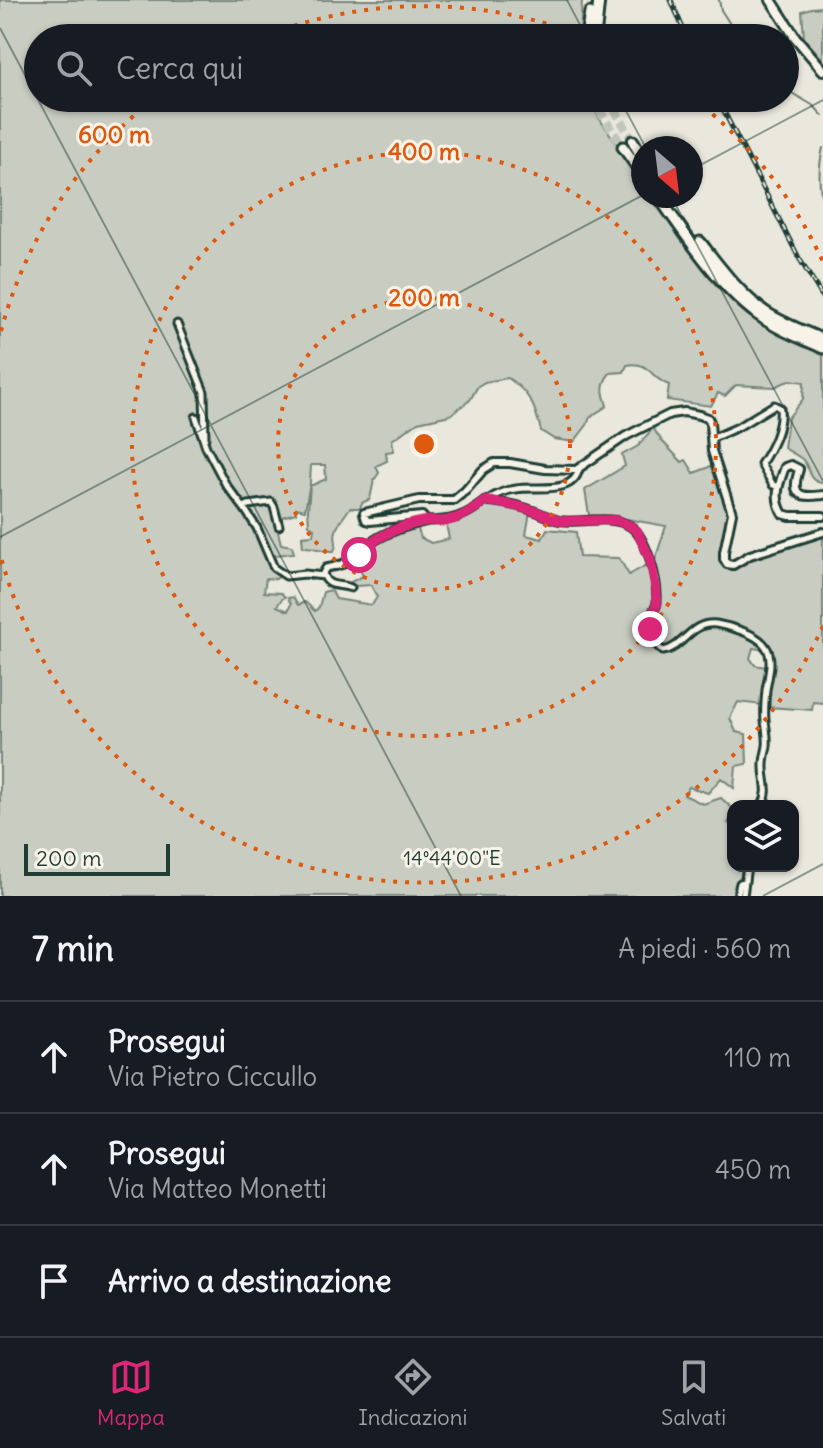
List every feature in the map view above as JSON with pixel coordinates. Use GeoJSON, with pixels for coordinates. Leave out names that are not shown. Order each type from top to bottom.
{"type":"FeatureCollection","features":[{"type":"Feature","properties":{"kind":"highway"},"geometry":{"type":"LineString","coordinates":[[596,24],[599,0]]}},
{"type":"Feature","properties":{"kind":"highway"},"geometry":{"type":"LineString","coordinates":[[588,24],[590,13]]}},
{"type":"Feature","properties":{"kind":"highway"},"geometry":{"type":"LineString","coordinates":[[623,147],[631,158]]}},
{"type":"Feature","properties":{"kind":"highway"},"geometry":{"type":"LineString","coordinates":[[668,208],[741,300],[778,327],[823,348]]}},
{"type":"Feature","properties":{"kind":"highway"},"geometry":{"type":"LineString","coordinates":[[673,208],[707,256],[748,298],[766,312],[823,340]]}},
{"type":"Feature","properties":{"kind":"main road"},"geometry":{"type":"LineString","coordinates":[[771,0],[787,24]]}},
{"type":"Feature","properties":{"kind":"main road"},"geometry":{"type":"LineString","coordinates":[[799,42],[823,70]]}},
{"type":"Feature","properties":{"kind":"street"},"geometry":{"type":"LineString","coordinates":[[177,324],[204,392],[204,443]]}},
{"type":"Feature","properties":{"kind":"street"},"geometry":{"type":"LineString","coordinates":[[713,438],[774,405],[780,408],[781,420],[771,448],[761,464],[773,485],[778,487]]}},
{"type":"Feature","properties":{"kind":"street"},"geometry":{"type":"LineString","coordinates":[[351,588],[332,586],[324,576],[324,570],[354,559],[373,542],[398,528],[457,518],[506,491],[566,485],[573,481],[579,469],[591,458],[626,436],[670,414],[684,412],[708,418],[711,425],[715,460],[732,513],[724,552],[727,564],[733,565],[750,555],[823,532]]}},
{"type":"Feature","properties":{"kind":"street"},"geometry":{"type":"LineString","coordinates":[[196,417],[204,443],[226,485],[257,528],[274,568],[286,576],[324,576]]}},
{"type":"Feature","properties":{"kind":"street"},"geometry":{"type":"LineString","coordinates":[[426,521],[422,516],[370,521],[366,520],[364,513],[419,500],[454,500],[494,463],[568,471],[579,469]]}},
{"type":"Feature","properties":{"kind":"street"},"geometry":{"type":"LineString","coordinates":[[823,495],[801,495],[795,484],[799,471],[796,466],[785,467],[777,499],[783,514],[823,516]]}},
{"type":"Feature","properties":{"kind":"street"},"geometry":{"type":"LineString","coordinates":[[485,501],[535,511],[554,520],[615,520],[637,531],[650,559],[656,588],[657,604],[650,629],[655,645],[663,651],[671,650],[690,632],[705,624],[729,627],[765,645],[770,656],[765,704],[767,744],[764,770],[767,792],[764,800]]}},
{"type":"Feature","properties":{"kind":"street"},"geometry":{"type":"LineString","coordinates":[[244,508],[271,502],[279,526]]}},
{"type":"Feature","properties":{"kind":"street"},"geometry":{"type":"LineString","coordinates":[[740,896],[747,872]]}},
{"type":"Feature","properties":{"kind":"shaded area"},"geometry":{"type":"Polygon","coordinates":[[[0,0],[582,0],[581,24],[24,24],[24,112],[596,112],[631,165],[631,208],[662,208],[713,282],[725,294],[777,331],[823,355],[823,483],[811,477],[802,459],[784,448],[788,418],[803,399],[804,382],[790,380],[775,387],[736,385],[725,396],[718,393],[711,406],[667,400],[669,385],[641,365],[627,365],[624,372],[610,373],[607,377],[603,389],[607,406],[590,417],[574,442],[554,439],[541,431],[530,401],[522,389],[508,378],[485,382],[478,386],[470,400],[450,415],[418,422],[392,440],[394,451],[386,452],[387,461],[376,466],[379,473],[374,480],[370,499],[360,508],[350,508],[338,526],[334,551],[303,547],[302,536],[313,535],[314,528],[309,525],[310,486],[326,479],[325,465],[311,465],[305,510],[296,508],[296,513],[275,519],[281,544],[292,546],[294,553],[267,556],[272,569],[280,576],[276,579],[266,578],[264,592],[281,593],[285,597],[277,606],[288,611],[291,604],[288,598],[293,597],[298,605],[305,602],[315,611],[323,592],[331,590],[336,599],[372,605],[377,597],[371,585],[349,583],[363,576],[356,561],[369,549],[391,534],[417,526],[421,538],[431,543],[449,539],[446,524],[466,518],[489,503],[530,512],[526,535],[542,539],[547,529],[576,532],[579,557],[619,558],[629,575],[655,560],[666,526],[589,515],[585,490],[625,466],[622,455],[638,446],[653,428],[682,462],[686,460],[694,473],[713,464],[729,511],[720,558],[726,567],[733,568],[789,543],[823,537],[823,703],[813,702],[812,710],[767,707],[771,651],[753,648],[750,658],[755,665],[766,667],[762,705],[738,702],[730,718],[736,732],[746,734],[747,764],[736,766],[734,788],[721,778],[708,793],[689,787],[684,795],[703,804],[721,798],[727,804],[727,872],[741,872],[739,896],[0,896],[0,0]]]}},
{"type":"Feature","properties":{"kind":"shaded area"},"geometry":{"type":"Polygon","coordinates":[[[823,7],[823,60],[804,38],[802,11],[823,7]]]}},
{"type":"Feature","properties":{"kind":"waterway"},"geometry":{"type":"LineString","coordinates":[[719,0],[730,24]]}},
{"type":"Feature","properties":{"kind":"waterway"},"geometry":{"type":"LineString","coordinates":[[799,97],[823,116]]}},
{"type":"Feature","properties":{"kind":"waterway"},"geometry":{"type":"LineString","coordinates":[[823,148],[820,174],[823,201]]}},
{"type":"Feature","properties":{"kind":"tunnel"},"geometry":{"type":"LineString","coordinates":[[590,13],[592,0]]}},
{"type":"Feature","properties":{"kind":"tunnel"},"geometry":{"type":"LineString","coordinates":[[601,112],[623,147]]}},
{"type":"Feature","properties":{"kind":"tunnel"},"geometry":{"type":"LineString","coordinates":[[616,112],[631,138]]}},
{"type":"Feature","properties":{"kind":"railway"},"geometry":{"type":"LineString","coordinates":[[671,0],[681,24]]}},
{"type":"Feature","properties":{"kind":"railway"},"geometry":{"type":"LineString","coordinates":[[724,112],[799,258],[823,298]]}},
{"type":"Feature","properties":{"kind":"route"},"geometry":{"type":"LineString","coordinates":[[359,555],[366,546],[398,528],[426,521],[447,521],[469,513],[485,501],[535,511],[554,520],[615,520],[637,531],[650,559],[657,604],[650,629]]}}]}
